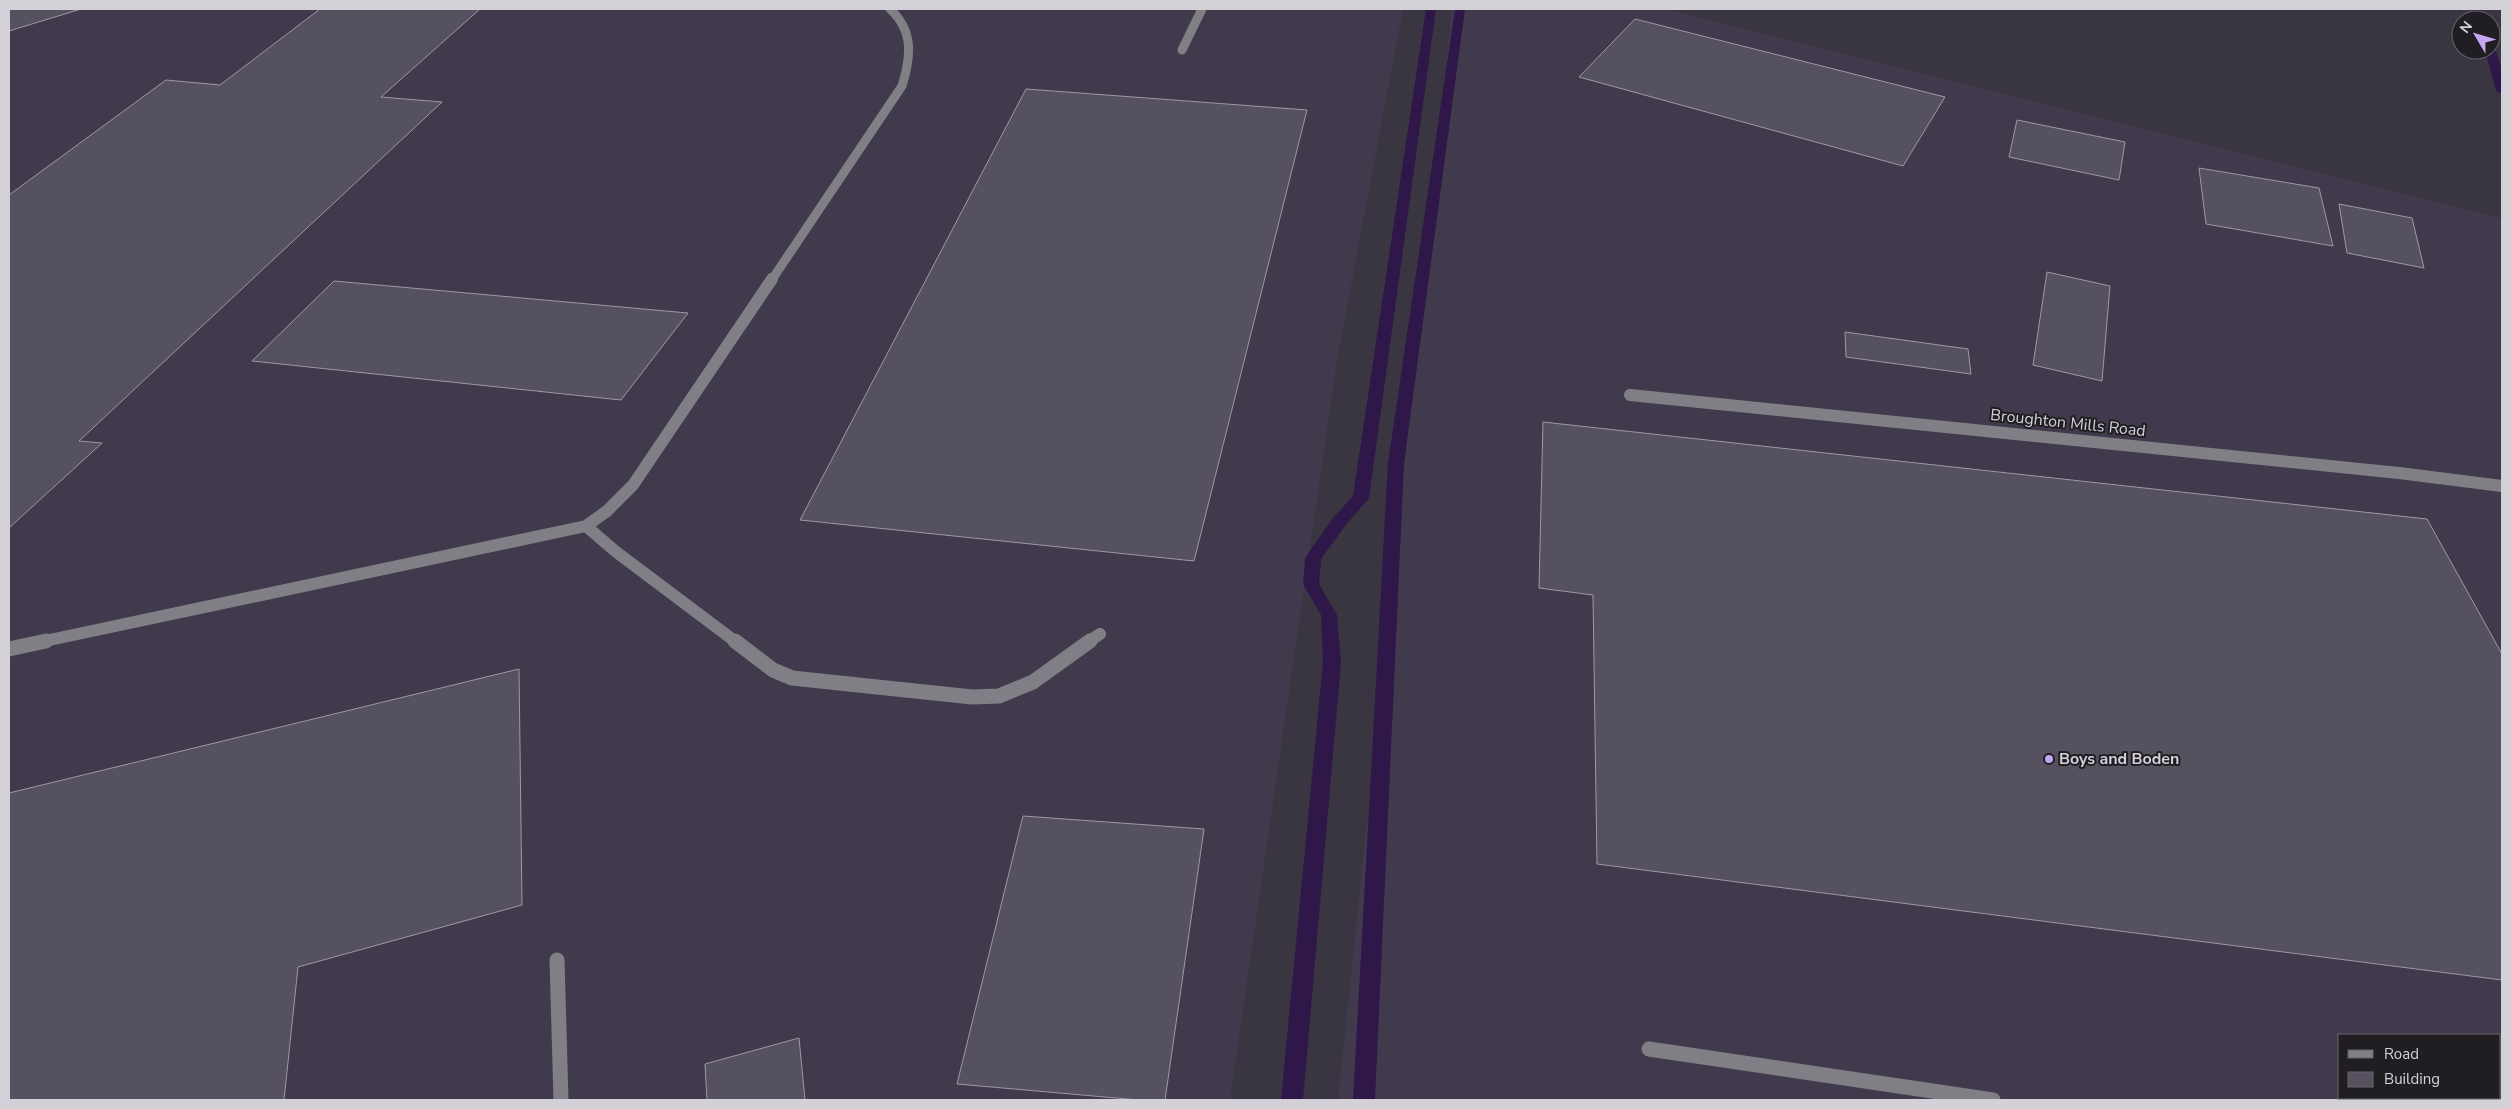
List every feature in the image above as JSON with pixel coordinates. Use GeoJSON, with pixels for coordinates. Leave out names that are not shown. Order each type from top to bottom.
{"type":"FeatureCollection","features":[{"type":"Feature","properties":{"kind":"street"},"geometry":{"type":"LineString","coordinates":[[9,648],[586,526],[607,512],[633,484],[902,86],[910,61],[911,45],[905,29],[890,9]]}},
{"type":"Feature","properties":{"kind":"street"},"geometry":{"type":"LineString","coordinates":[[1182,50],[1202,9]]}},
{"type":"Feature","properties":{"kind":"street","name":"Broughton Mills Road"},"geometry":{"type":"LineString","coordinates":[[1630,395],[2399,472],[2502,486]]}},
{"type":"Feature","properties":{"kind":"street"},"geometry":{"type":"LineString","coordinates":[[586,526],[615,551],[773,670],[792,678],[963,696],[999,696],[1033,682],[1100,634]]}},
{"type":"Feature","properties":{"kind":"street"},"geometry":{"type":"LineString","coordinates":[[557,960],[561,1100]]}},
{"type":"Feature","properties":{"kind":"street"},"geometry":{"type":"LineString","coordinates":[[1649,1049],[1993,1100]]}},
{"type":"Feature","properties":{"kind":"shaded area"},"geometry":{"type":"Polygon","coordinates":[[[9,9],[1403,9],[1337,361],[1230,1100],[9,1100],[9,9]]]}},
{"type":"Feature","properties":{"kind":"shaded area"},"geometry":{"type":"Polygon","coordinates":[[[1452,9],[1666,9],[2502,218],[2502,1100],[1338,1100],[1452,9]]]}},
{"type":"Feature","properties":{"kind":"building"},"geometry":{"type":"Polygon","coordinates":[[[9,9],[81,9],[9,31],[9,9]]]}},
{"type":"Feature","properties":{"kind":"building"},"geometry":{"type":"Polygon","coordinates":[[[320,9],[480,9],[381,97],[442,102],[79,441],[102,443],[9,528],[9,195],[166,80],[220,85],[320,9]]]}},
{"type":"Feature","properties":{"kind":"building"},"geometry":{"type":"Polygon","coordinates":[[[1635,19],[1945,97],[1903,166],[1579,77],[1635,19]]]}},
{"type":"Feature","properties":{"kind":"building"},"geometry":{"type":"Polygon","coordinates":[[[1026,89],[1307,110],[1194,561],[800,520],[1026,89]]]}},
{"type":"Feature","properties":{"kind":"building"},"geometry":{"type":"Polygon","coordinates":[[[2017,120],[2125,142],[2119,180],[2009,157],[2017,120]]]}},
{"type":"Feature","properties":{"kind":"building"},"geometry":{"type":"Polygon","coordinates":[[[2199,168],[2319,188],[2333,246],[2206,224],[2199,168]]]}},
{"type":"Feature","properties":{"kind":"building"},"geometry":{"type":"Polygon","coordinates":[[[2339,204],[2412,218],[2424,268],[2347,253],[2339,204]]]}},
{"type":"Feature","properties":{"kind":"building"},"geometry":{"type":"Polygon","coordinates":[[[2047,272],[2110,286],[2102,381],[2033,365],[2047,272]]]}},
{"type":"Feature","properties":{"kind":"building"},"geometry":{"type":"Polygon","coordinates":[[[334,281],[688,313],[621,400],[252,361],[334,281]]]}},
{"type":"Feature","properties":{"kind":"building"},"geometry":{"type":"Polygon","coordinates":[[[1845,332],[1968,349],[1971,374],[1846,357],[1845,332]]]}},
{"type":"Feature","properties":{"kind":"building","name":"Boys and Boden"},"geometry":{"type":"Polygon","coordinates":[[[1543,422],[2427,519],[2502,654],[2502,980],[1597,864],[1593,595],[1539,588],[1543,422]]]}},
{"type":"Feature","properties":{"kind":"building"},"geometry":{"type":"Polygon","coordinates":[[[519,669],[522,905],[298,967],[284,1100],[9,1100],[9,793],[519,669]]]}},
{"type":"Feature","properties":{"kind":"building"},"geometry":{"type":"Polygon","coordinates":[[[1023,816],[1204,829],[1165,1100],[1139,1100],[957,1084],[1023,816]]]}},
{"type":"Feature","properties":{"kind":"building"},"geometry":{"type":"Polygon","coordinates":[[[799,1038],[805,1100],[707,1100],[705,1064],[799,1038]]]}},
{"type":"Feature","properties":{"kind":"waterway"},"geometry":{"type":"LineString","coordinates":[[1292,1100],[1332,662],[1329,615],[1311,584],[1313,558],[1339,522],[1361,498],[1431,9]]}},
{"type":"Feature","properties":{"kind":"waterway"},"geometry":{"type":"LineString","coordinates":[[1364,1100],[1396,463],[1460,9]]}},
{"type":"Feature","properties":{"kind":"waterway"},"geometry":{"type":"LineString","coordinates":[[2493,60],[2502,91]]}},
{"type":"Feature","properties":{"kind":"place","name":"Boys and Boden"},"geometry":{"type":"Point","coordinates":[2049,759]}}]}
